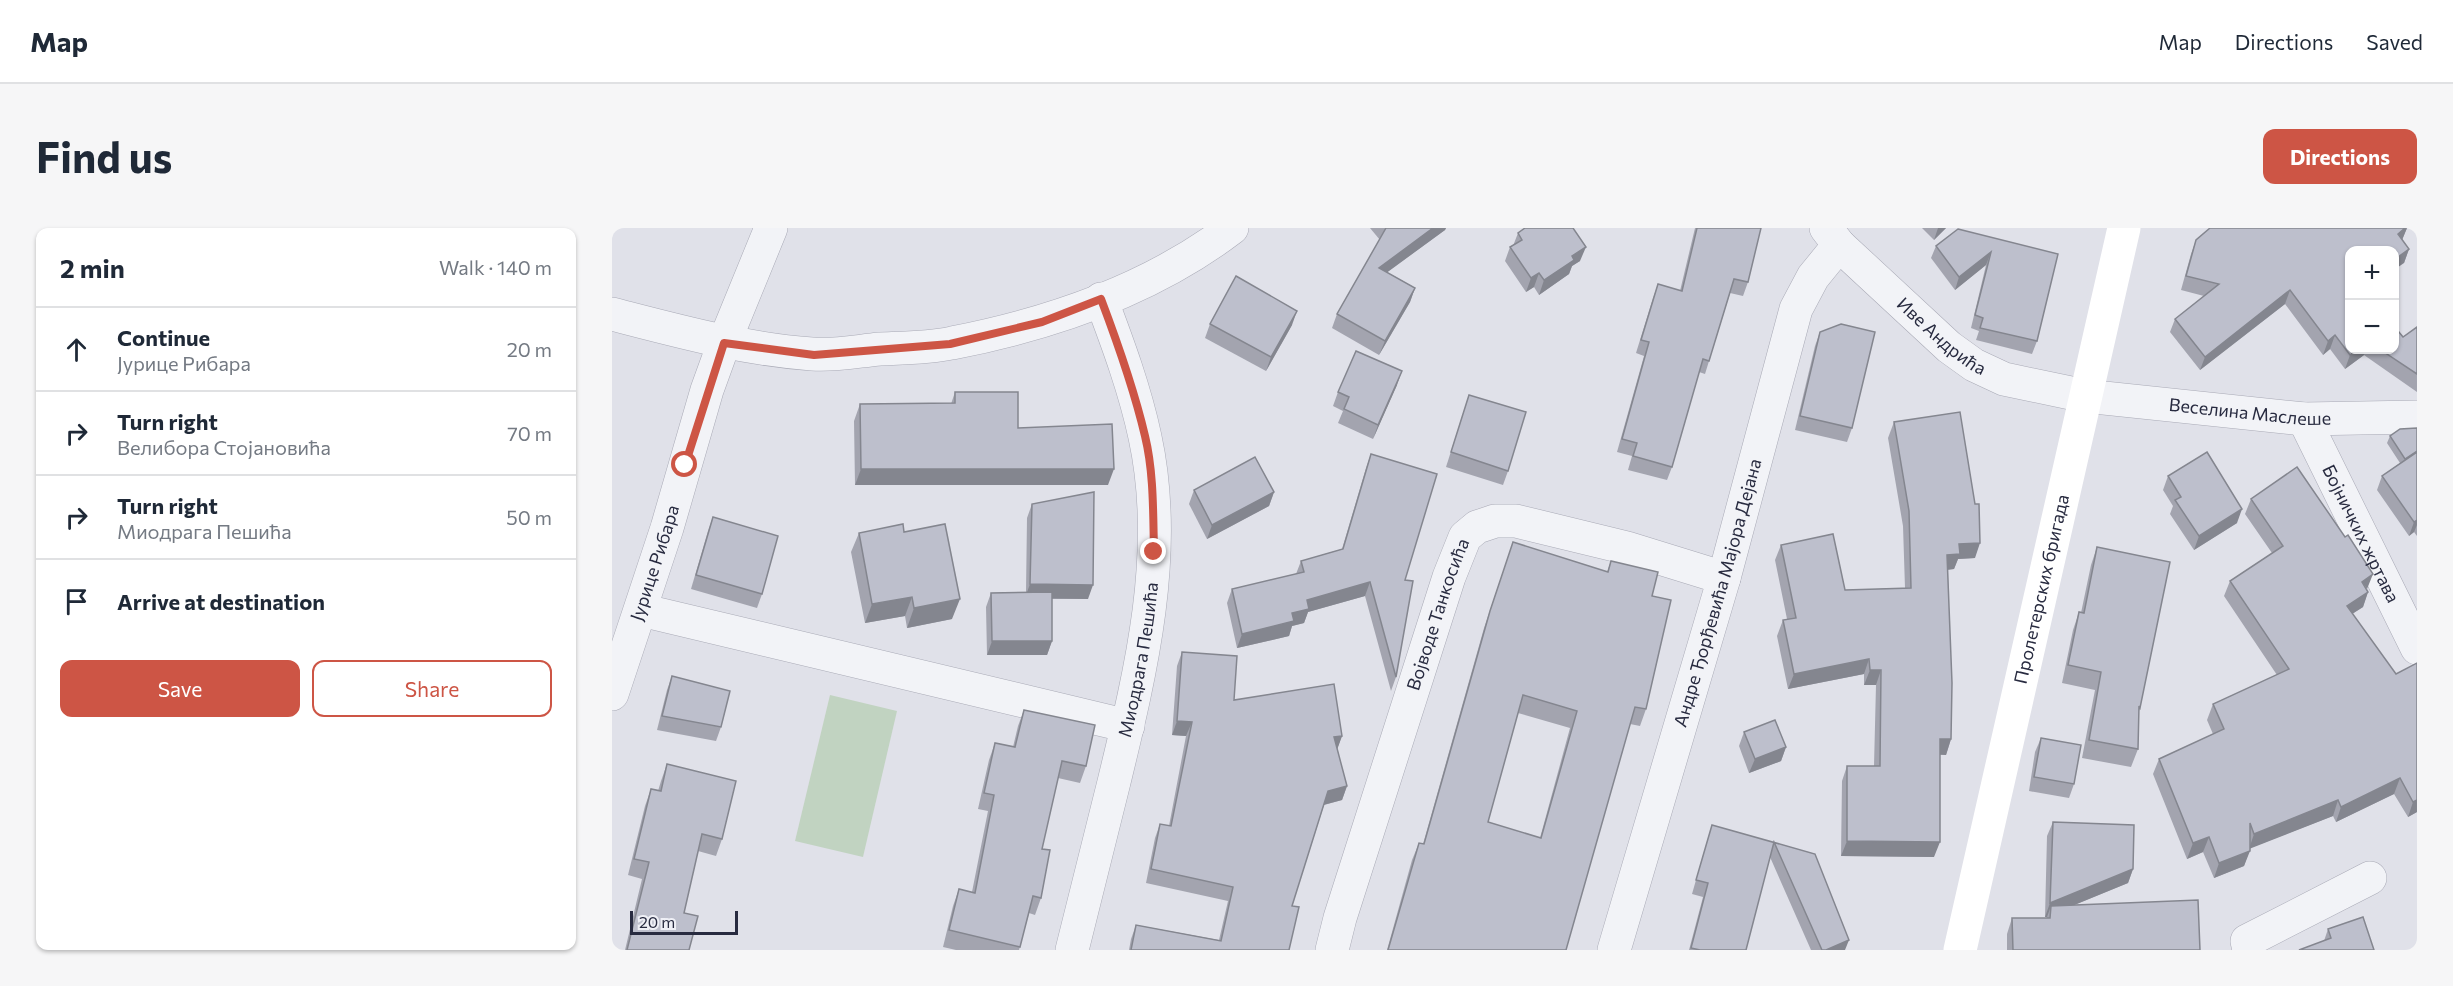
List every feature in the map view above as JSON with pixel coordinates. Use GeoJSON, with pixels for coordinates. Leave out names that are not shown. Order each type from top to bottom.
{"type":"FeatureCollection","features":[{"type":"Feature","properties":{"kind":"street","name":"Јурице Рибара"},"geometry":{"type":"LineString","coordinates":[[612,694],[641,610],[707,390],[771,228]]}},
{"type":"Feature","properties":{"kind":"street"},"geometry":{"type":"LineString","coordinates":[[612,314],[724,343],[814,355],[950,344],[1042,322],[1101,299],[1153,276],[1209,245],[1232,228]]}},
{"type":"Feature","properties":{"kind":"street","name":"Пролетерских бригада"},"geometry":{"type":"LineString","coordinates":[[1960,950],[2124,228]]}},
{"type":"Feature","properties":{"kind":"street","name":"Иве Андрића"},"geometry":{"type":"LineString","coordinates":[[1832,236],[1949,347],[1974,365],[2004,379],[2085,396]]}},
{"type":"Feature","properties":{"kind":"street","name":"Андре Ђорђевића Мајора Дејана"},"geometry":{"type":"LineString","coordinates":[[1614,950],[1724,578],[1796,309],[1832,236]]}},
{"type":"Feature","properties":{"kind":"street","name":"Миодрага Пешића"},"geometry":{"type":"LineString","coordinates":[[1072,950],[1128,726],[1149,614],[1154,552],[1153,496],[1145,438],[1123,359],[1101,299]]}},
{"type":"Feature","properties":{"kind":"street","name":"Веселина Маслеше"},"geometry":{"type":"LineString","coordinates":[[2085,396],[2304,419],[2417,417]]}},
{"type":"Feature","properties":{"kind":"street","name":"Бојничких жртава"},"geometry":{"type":"LineString","coordinates":[[2304,419],[2417,648]]}},
{"type":"Feature","properties":{"kind":"street","name":"Војводе Танкосића"},"geometry":{"type":"LineString","coordinates":[[1332,950],[1340,918],[1446,588],[1465,537],[1477,527],[1495,521],[1515,521],[1627,548],[1724,578]]}},
{"type":"Feature","properties":{"kind":"street"},"geometry":{"type":"LineString","coordinates":[[641,610],[1128,726]]}},
{"type":"Feature","properties":{"kind":"street"},"geometry":{"type":"LineString","coordinates":[[2249,950],[2247,941],[2370,879]]}},
{"type":"Feature","properties":{"kind":"green space"},"geometry":{"type":"Polygon","coordinates":[[[830,695],[897,711],[863,857],[795,841],[830,695]]]}},
{"type":"Feature","properties":{"kind":"building"},"geometry":{"type":"Polygon","coordinates":[[[1386,228],[1433,228],[1379,268],[1415,288],[1385,341],[1337,314],[1386,228]]]}},
{"type":"Feature","properties":{"kind":"building"},"geometry":{"type":"Polygon","coordinates":[[[1525,228],[1573,228],[1586,247],[1572,256],[1574,260],[1544,280],[1539,273],[1531,278],[1510,247],[1522,240],[1518,233],[1525,228]]]}},
{"type":"Feature","properties":{"kind":"building"},"geometry":{"type":"Polygon","coordinates":[[[1697,228],[1761,228],[1748,282],[1734,279],[1709,361],[1703,359],[1672,467],[1633,456],[1637,443],[1622,439],[1649,342],[1641,340],[1658,284],[1682,291],[1697,228]]]}},
{"type":"Feature","properties":{"kind":"building"},"geometry":{"type":"Polygon","coordinates":[[[2210,228],[2405,228],[2398,234],[2409,249],[2399,256],[2399,246],[2345,246],[2345,348],[2335,335],[2328,341],[2290,290],[2205,357],[2175,319],[2219,284],[2186,276],[2196,240],[2210,228]]]}},
{"type":"Feature","properties":{"kind":"building"},"geometry":{"type":"Polygon","coordinates":[[[1958,229],[2058,254],[2037,341],[1980,328],[1983,318],[1975,315],[1991,252],[1959,277],[1936,246],[1958,229]]]}},
{"type":"Feature","properties":{"kind":"building"},"geometry":{"type":"Polygon","coordinates":[[[1236,276],[1297,311],[1271,357],[1210,324],[1236,276]]]}},
{"type":"Feature","properties":{"kind":"building"},"geometry":{"type":"Polygon","coordinates":[[[1841,324],[1875,332],[1852,428],[1800,416],[1820,332],[1841,324]]]}},
{"type":"Feature","properties":{"kind":"building"},"geometry":{"type":"Polygon","coordinates":[[[2417,327],[2417,374],[2387,354],[2399,354],[2399,332],[2403,337],[2417,327]]]}},
{"type":"Feature","properties":{"kind":"building"},"geometry":{"type":"Polygon","coordinates":[[[1356,351],[1402,371],[1378,425],[1344,409],[1349,397],[1338,392],[1356,351]]]}},
{"type":"Feature","properties":{"kind":"building"},"geometry":{"type":"Polygon","coordinates":[[[955,392],[1018,392],[1018,428],[1112,424],[1114,469],[861,469],[860,404],[955,403],[955,392]]]}},
{"type":"Feature","properties":{"kind":"building"},"geometry":{"type":"Polygon","coordinates":[[[1469,395],[1526,412],[1508,471],[1451,452],[1469,395]]]}},
{"type":"Feature","properties":{"kind":"building"},"geometry":{"type":"Polygon","coordinates":[[[1960,412],[1975,504],[1979,504],[1980,543],[1959,544],[1960,554],[1947,555],[1952,683],[1951,739],[1940,739],[1940,842],[1847,841],[1847,766],[1880,766],[1881,670],[1870,670],[1869,659],[1794,674],[1783,620],[1796,618],[1781,545],[1833,534],[1845,590],[1911,588],[1909,511],[1894,422],[1960,412]]]}},
{"type":"Feature","properties":{"kind":"building"},"geometry":{"type":"Polygon","coordinates":[[[2417,428],[2417,451],[2405,459],[2390,436],[2400,429],[2417,428]]]}},
{"type":"Feature","properties":{"kind":"building"},"geometry":{"type":"Polygon","coordinates":[[[2207,452],[2242,509],[2199,536],[2175,500],[2181,497],[2168,476],[2207,452]]]}},
{"type":"Feature","properties":{"kind":"building"},"geometry":{"type":"Polygon","coordinates":[[[2417,452],[2417,520],[2414,522],[2382,476],[2417,452]]]}},
{"type":"Feature","properties":{"kind":"building"},"geometry":{"type":"Polygon","coordinates":[[[1371,454],[1437,474],[1405,580],[1413,581],[1396,677],[1370,582],[1307,600],[1309,609],[1292,613],[1294,621],[1242,634],[1232,589],[1304,572],[1301,561],[1343,549],[1371,454]]]}},
{"type":"Feature","properties":{"kind":"building"},"geometry":{"type":"Polygon","coordinates":[[[1255,457],[1274,492],[1212,525],[1194,490],[1255,457]]]}},
{"type":"Feature","properties":{"kind":"building"},"geometry":{"type":"Polygon","coordinates":[[[2297,467],[2345,537],[2348,535],[2373,574],[2362,582],[2368,592],[2347,606],[2396,674],[2417,663],[2417,800],[2413,802],[2400,778],[2341,807],[2338,800],[2254,834],[2250,823],[2250,851],[2219,863],[2209,837],[2193,843],[2159,759],[2224,729],[2213,704],[2289,669],[2230,581],[2283,546],[2251,499],[2297,467]]]}},
{"type":"Feature","properties":{"kind":"building"},"geometry":{"type":"Polygon","coordinates":[[[1094,492],[1093,585],[1030,584],[1032,504],[1094,492]]]}},
{"type":"Feature","properties":{"kind":"building"},"geometry":{"type":"Polygon","coordinates":[[[713,517],[778,536],[762,594],[696,575],[713,517]]]}},
{"type":"Feature","properties":{"kind":"building"},"geometry":{"type":"Polygon","coordinates":[[[903,524],[904,532],[945,524],[960,599],[914,608],[912,597],[872,604],[859,533],[903,524]]]}},
{"type":"Feature","properties":{"kind":"building"},"geometry":{"type":"Polygon","coordinates":[[[1513,542],[1608,572],[1611,561],[1658,572],[1652,596],[1671,600],[1646,709],[1635,707],[1566,950],[1388,950],[1419,843],[1424,844],[1490,611],[1513,542]],[[1523,695],[1488,822],[1541,838],[1577,711],[1523,695]]]}},
{"type":"Feature","properties":{"kind":"building"},"geometry":{"type":"Polygon","coordinates":[[[2097,547],[2170,562],[2140,708],[2139,706],[2138,749],[2089,740],[2101,672],[2068,665],[2079,612],[2084,613],[2097,547]]]}},
{"type":"Feature","properties":{"kind":"building"},"geometry":{"type":"Polygon","coordinates":[[[1052,592],[1052,641],[992,641],[991,593],[1052,592]]]}},
{"type":"Feature","properties":{"kind":"building"},"geometry":{"type":"Polygon","coordinates":[[[1182,652],[1237,656],[1234,700],[1334,684],[1342,736],[1334,737],[1347,786],[1328,791],[1292,906],[1299,907],[1289,950],[1131,950],[1136,925],[1221,941],[1233,887],[1151,869],[1160,824],[1171,826],[1192,722],[1177,721],[1182,652]]]}},
{"type":"Feature","properties":{"kind":"building"},"geometry":{"type":"Polygon","coordinates":[[[672,676],[730,691],[721,727],[662,716],[672,676]]]}},
{"type":"Feature","properties":{"kind":"building"},"geometry":{"type":"Polygon","coordinates":[[[1024,710],[1095,725],[1086,766],[1062,761],[1042,849],[1050,850],[1041,898],[1033,896],[1020,947],[949,930],[959,889],[975,893],[994,795],[984,793],[995,743],[1015,747],[1024,710]]]}},
{"type":"Feature","properties":{"kind":"building"},"geometry":{"type":"Polygon","coordinates":[[[1775,720],[1786,747],[1755,759],[1744,732],[1775,720]]]}},
{"type":"Feature","properties":{"kind":"building"},"geometry":{"type":"Polygon","coordinates":[[[2041,738],[2081,745],[2074,784],[2034,777],[2041,738]]]}},
{"type":"Feature","properties":{"kind":"building"},"geometry":{"type":"Polygon","coordinates":[[[667,764],[736,781],[722,839],[702,834],[684,913],[698,916],[689,950],[627,950],[649,862],[634,859],[651,789],[661,791],[667,764]]]}},
{"type":"Feature","properties":{"kind":"building"},"geometry":{"type":"Polygon","coordinates":[[[2053,822],[2134,825],[2133,869],[2050,903],[2053,822]]]}},
{"type":"Feature","properties":{"kind":"building"},"geometry":{"type":"Polygon","coordinates":[[[1712,825],[1774,842],[1746,950],[1691,948],[1708,883],[1696,880],[1712,825]]]}},
{"type":"Feature","properties":{"kind":"building"},"geometry":{"type":"Polygon","coordinates":[[[1774,843],[1815,854],[1849,940],[1822,950],[1774,843]]]}},
{"type":"Feature","properties":{"kind":"building"},"geometry":{"type":"Polygon","coordinates":[[[2198,900],[2200,950],[2013,950],[2012,918],[2050,918],[2051,906],[2198,900]]]}},
{"type":"Feature","properties":{"kind":"building"},"geometry":{"type":"Polygon","coordinates":[[[2363,917],[2374,950],[2299,950],[2331,938],[2328,929],[2363,917]]]}},
{"type":"Feature","properties":{"kind":"route"},"geometry":{"type":"LineString","coordinates":[[685,465],[707,390],[724,343],[814,355],[950,344],[1042,322],[1101,299],[1123,359],[1145,438],[1153,496],[1154,552]]}}]}
